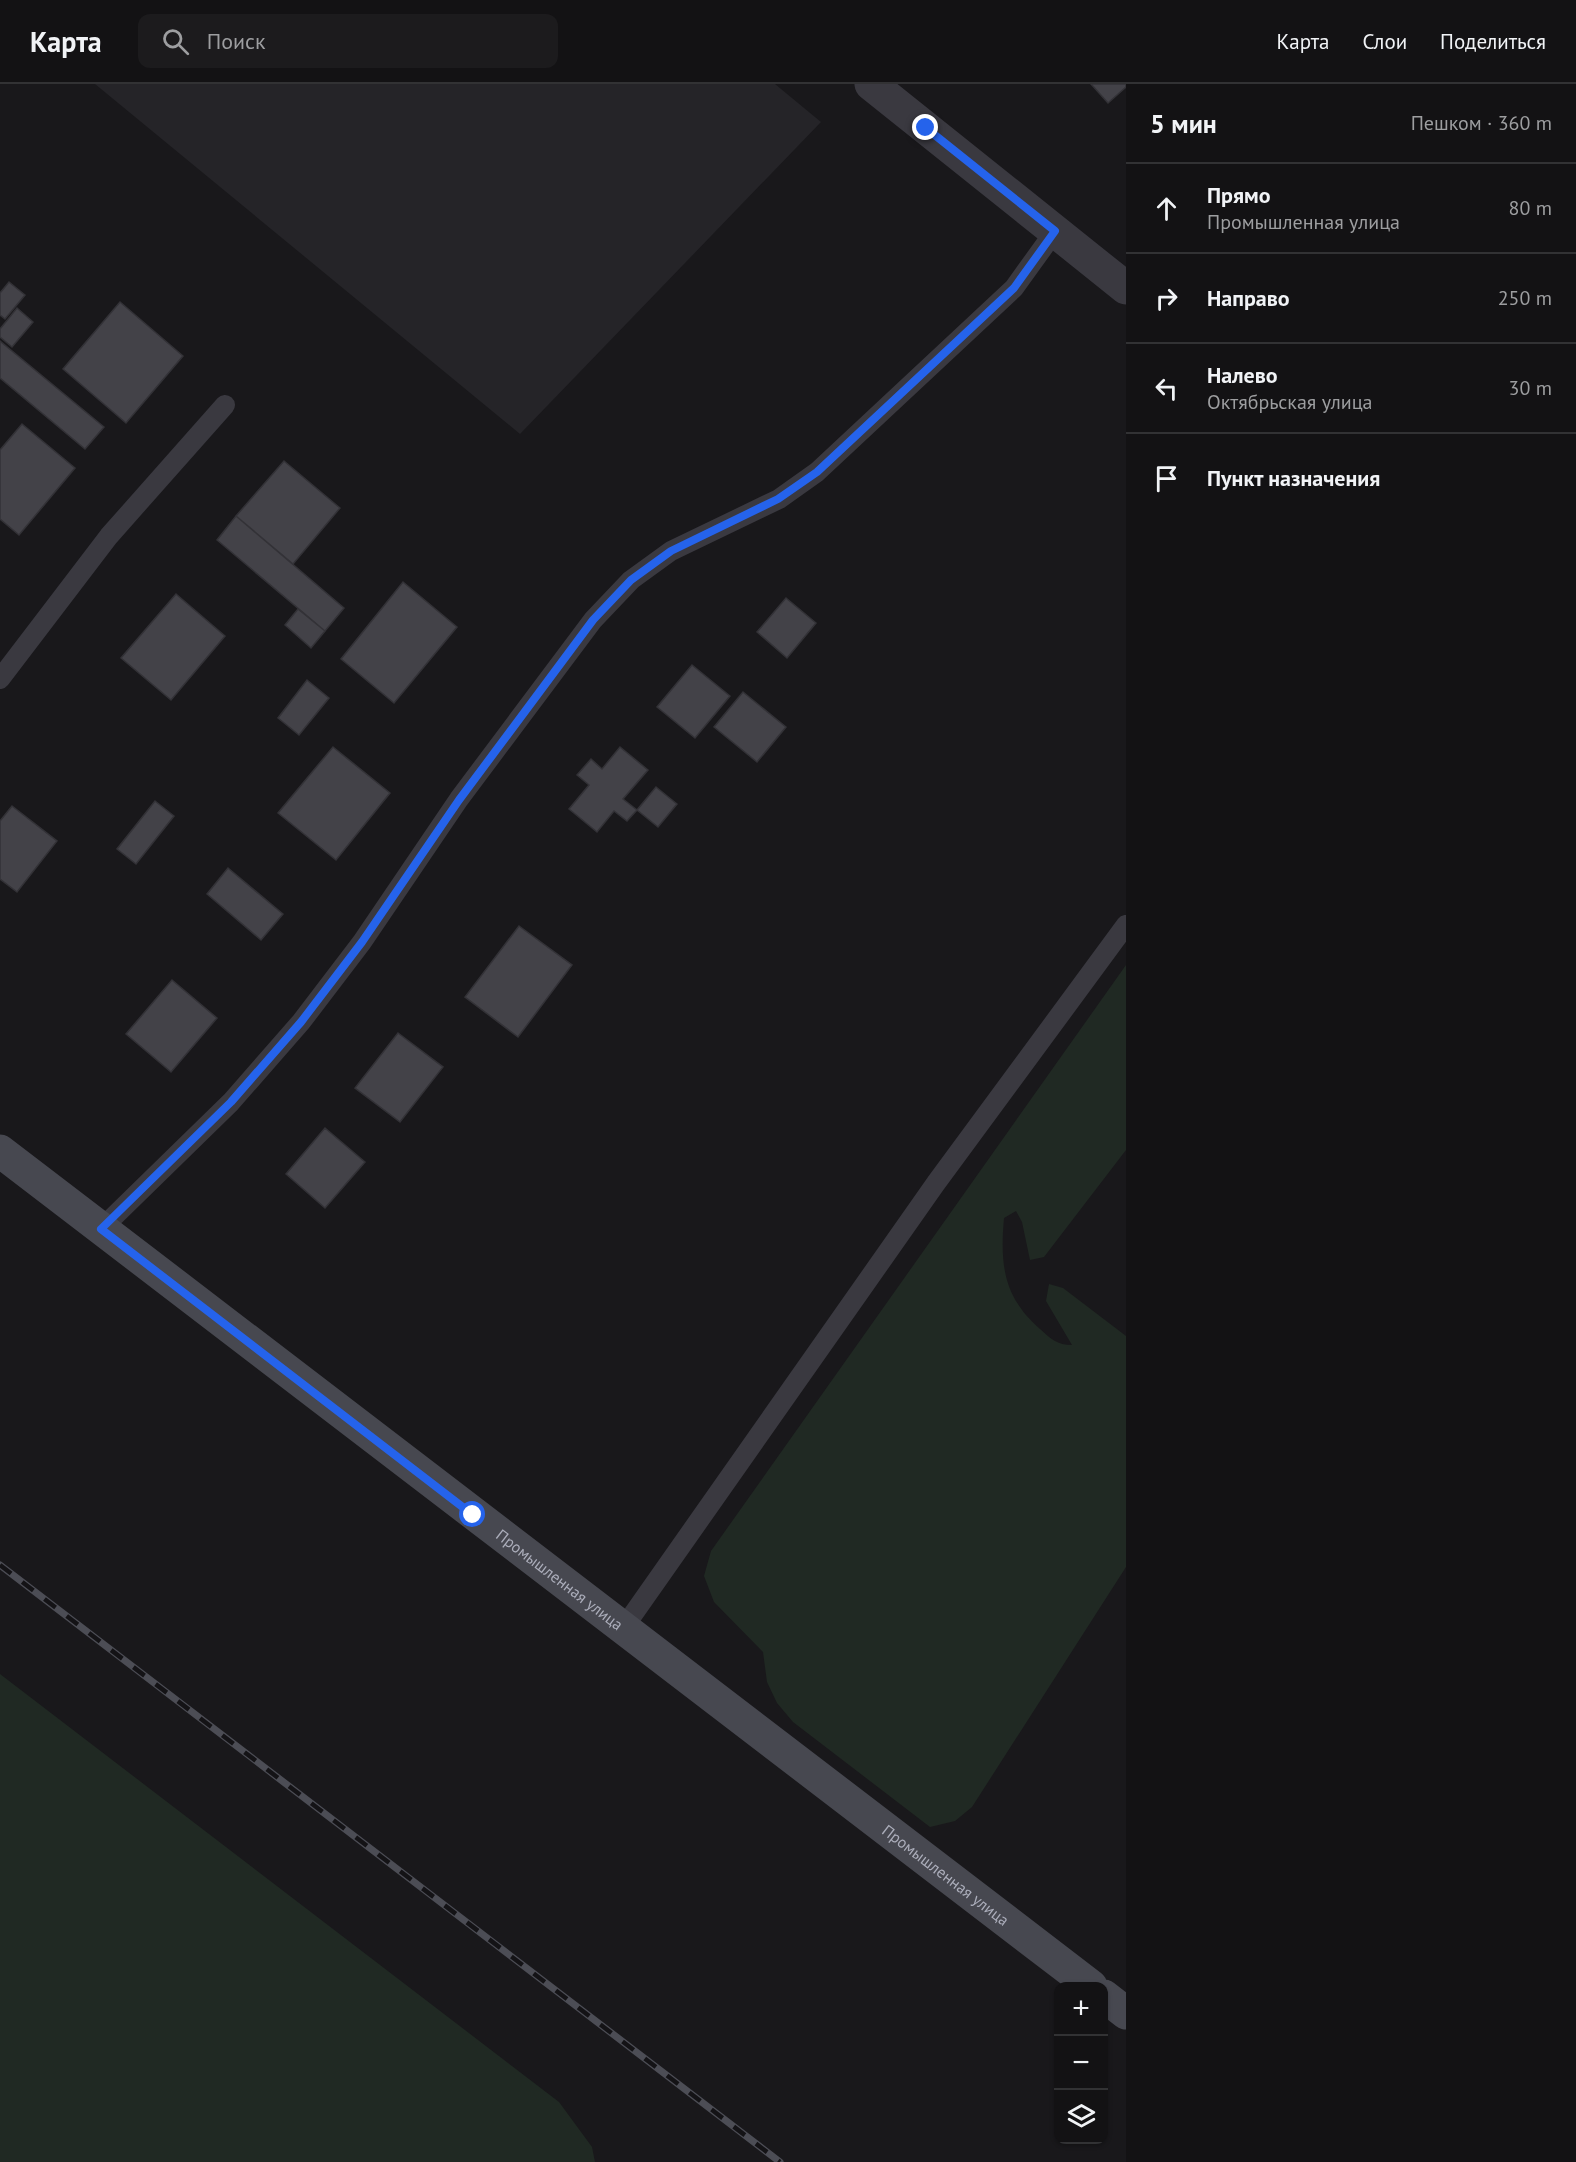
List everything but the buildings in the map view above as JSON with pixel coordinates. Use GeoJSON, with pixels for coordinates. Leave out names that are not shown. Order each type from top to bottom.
{"type":"FeatureCollection","features":[{"type":"Feature","properties":{"kind":"street"},"geometry":{"type":"LineString","coordinates":[[872,84],[1126,288]]}},
{"type":"Feature","properties":{"kind":"street","name":"Промышленная улица"},"geometry":{"type":"LineString","coordinates":[[0,1151],[622,1630],[1086,1982]]}},
{"type":"Feature","properties":{"kind":"street"},"geometry":{"type":"LineString","coordinates":[[1108,1999],[1126,2013]]}},
{"type":"Feature","properties":{"kind":"lane"},"geometry":{"type":"LineString","coordinates":[[101,1229],[231,1102],[301,1022],[362,942],[459,800],[593,620],[631,580],[671,551],[778,499],[817,472],[1014,288],[1055,231]]}},
{"type":"Feature","properties":{"kind":"lane"},"geometry":{"type":"LineString","coordinates":[[0,680],[109,536],[225,405]]}},
{"type":"Feature","properties":{"kind":"lane"},"geometry":{"type":"LineString","coordinates":[[622,1630],[936,1183],[1126,925]]}},
{"type":"Feature","properties":{"kind":"shaded area"},"geometry":{"type":"Polygon","coordinates":[[[95,84],[775,84],[821,122],[520,434],[95,84]]]}},
{"type":"Feature","properties":{"kind":"shaded area"},"geometry":{"type":"Polygon","coordinates":[[[1126,965],[1126,1150],[1044,1257],[1030,1260],[1022,1222],[1016,1211],[1004,1218],[1003,1250],[1007,1279],[1018,1305],[1040,1329],[1058,1343],[1072,1345],[1046,1301],[1049,1284],[1063,1288],[1126,1336],[1126,1567],[972,1807],[955,1821],[930,1827],[793,1722],[777,1703],[767,1682],[763,1652],[714,1602],[704,1576],[711,1551],[1126,965]]]}},
{"type":"Feature","properties":{"kind":"shaded area"},"geometry":{"type":"Polygon","coordinates":[[[0,1674],[559,2102],[592,2147],[595,2162],[0,2162],[0,1674]]]}},
{"type":"Feature","properties":{"kind":"railway"},"geometry":{"type":"LineString","coordinates":[[0,1565],[780,2162]]}},
{"type":"Feature","properties":{"kind":"route"},"geometry":{"type":"LineString","coordinates":[[473,1515],[101,1229],[231,1102],[301,1022],[362,942],[459,800],[593,620],[631,580],[671,551],[778,499],[817,472],[859,430],[1014,288],[1055,231],[926,128]]}}]}
